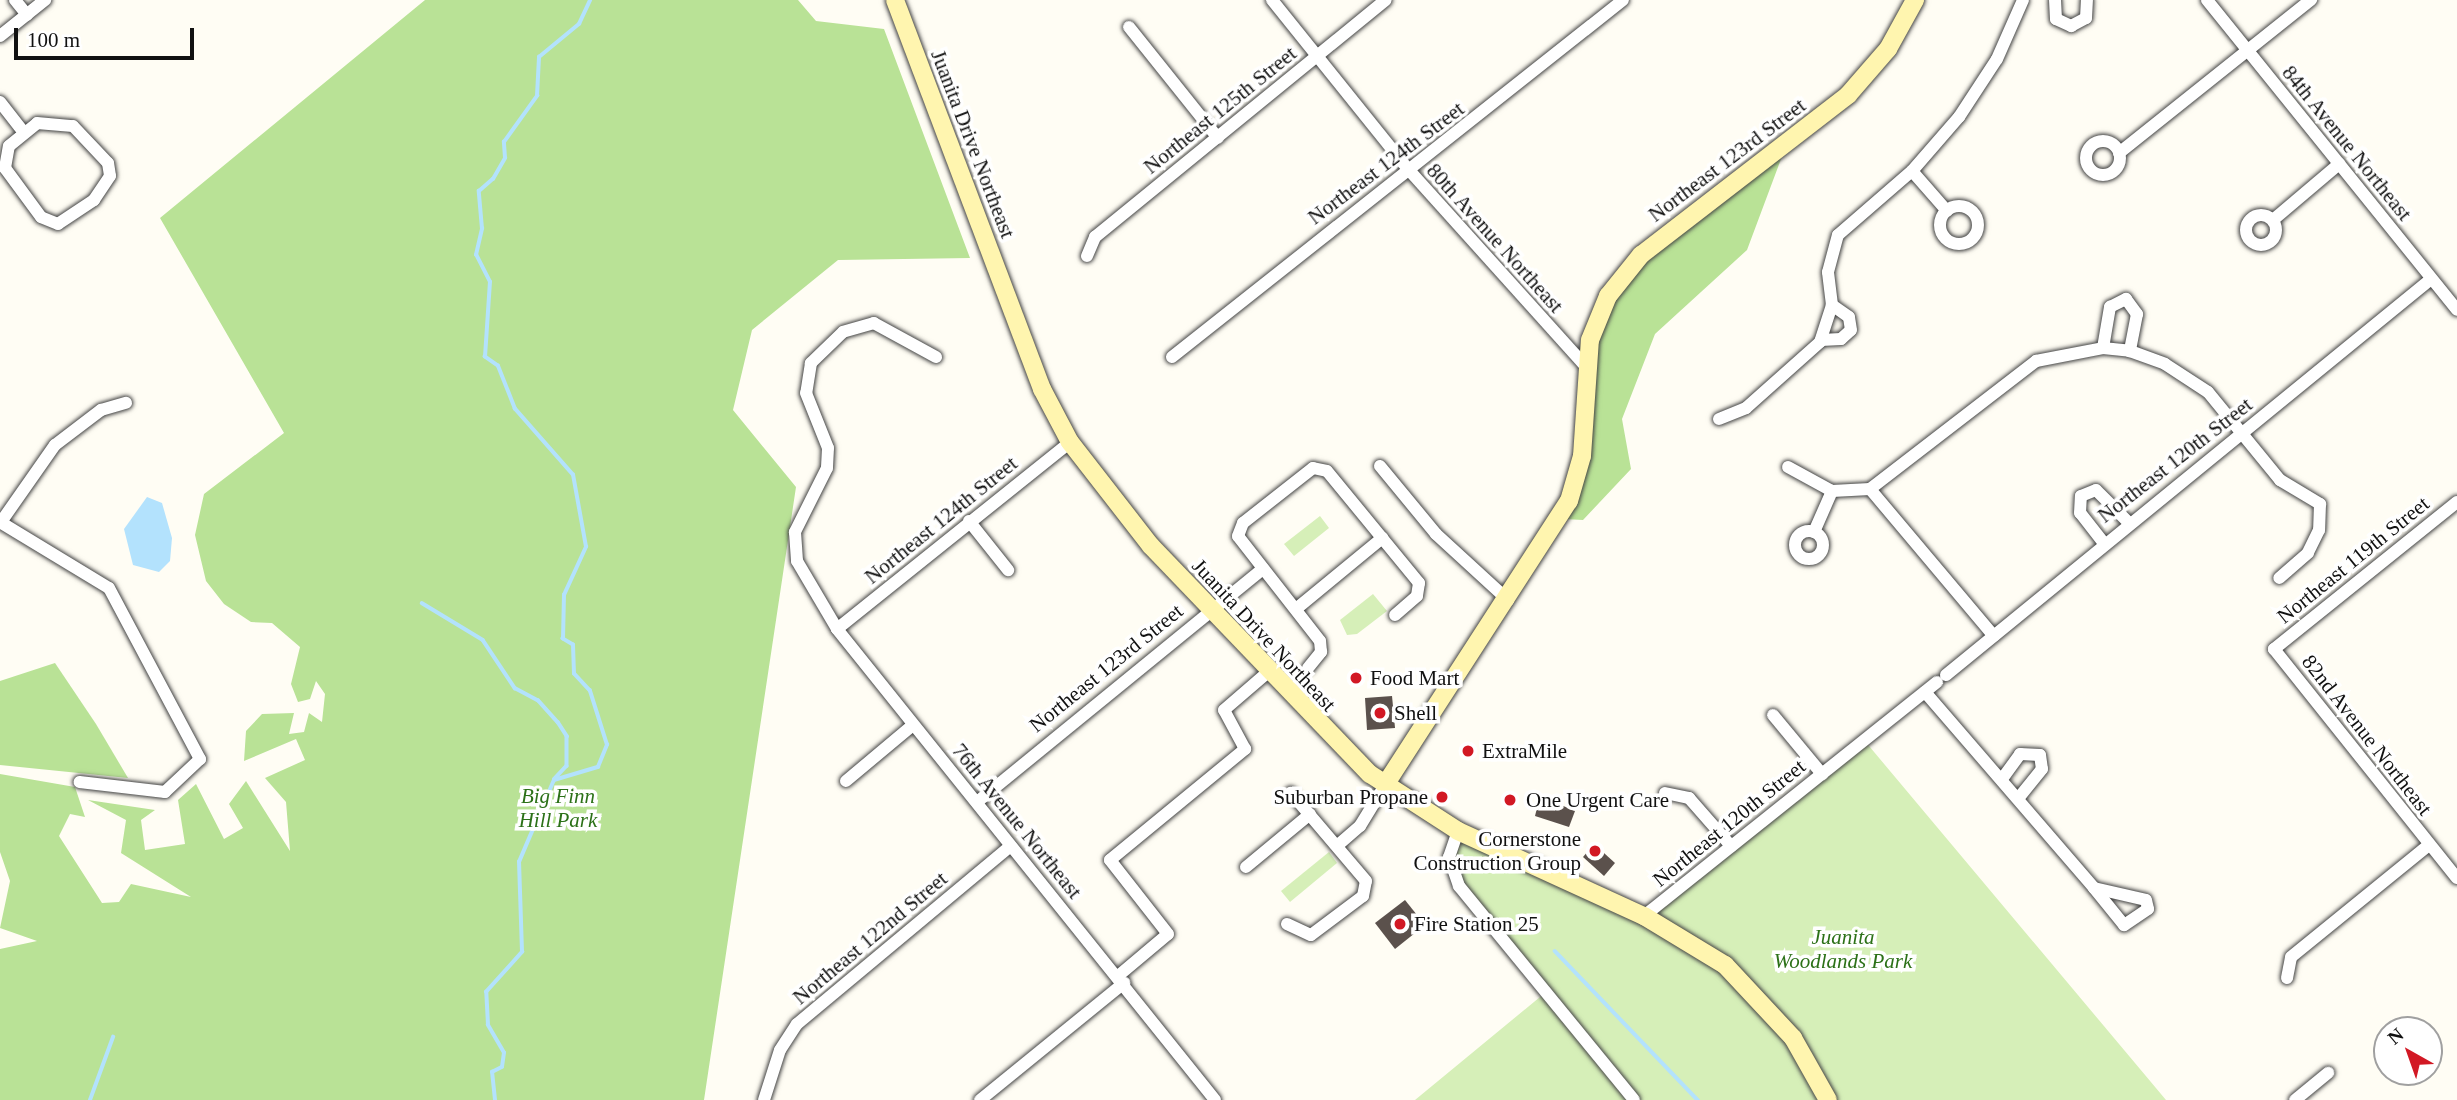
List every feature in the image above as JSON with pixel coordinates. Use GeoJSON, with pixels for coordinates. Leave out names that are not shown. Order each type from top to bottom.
{"type":"FeatureCollection","features":[{"type":"Feature","properties":{"kind":"main road","name":"Juanita Drive Northeast"},"geometry":{"type":"LineString","coordinates":[[895,0],[1042,389],[1070,442],[1212,611],[1337,746],[1385,785],[1458,831],[1644,916],[1748,985],[1793,1038],[1828,1100]]}},
{"type":"Feature","properties":{"kind":"main road","name":"Northeast 123rd Street"},"geometry":{"type":"LineString","coordinates":[[1385,785],[1508,600],[1572,491],[1582,456],[1587,368],[1597,321],[1623,274],[1698,208],[1848,95],[1888,49],[1916,0]]}},
{"type":"Feature","properties":{"kind":"street"},"geometry":{"type":"LineString","coordinates":[[15,0],[27,15]]}},
{"type":"Feature","properties":{"kind":"street"},"geometry":{"type":"LineString","coordinates":[[0,36],[45,0]]}},
{"type":"Feature","properties":{"kind":"street","name":"80th Avenue Northeast"},"geometry":{"type":"LineString","coordinates":[[1272,0],[1408,169],[1587,368]]}},
{"type":"Feature","properties":{"kind":"street","name":"Northeast 125th Street"},"geometry":{"type":"LineString","coordinates":[[1087,256],[1095,237],[1386,0]]}},
{"type":"Feature","properties":{"kind":"street","name":"Northeast 124th Street"},"geometry":{"type":"LineString","coordinates":[[1171,357],[1623,0]]}},
{"type":"Feature","properties":{"kind":"street"},"geometry":{"type":"LineString","coordinates":[[1719,419],[1746,408],[1821,340],[1832,304],[1828,272],[1838,235],[1912,171],[1980,88],[2023,0]]}},
{"type":"Feature","properties":{"kind":"street"},"geometry":{"type":"LineString","coordinates":[[2050,1],[2056,19],[2071,26],[2086,18],[2087,0]]}},
{"type":"Feature","properties":{"kind":"street","name":"84th Avenue Northeast"},"geometry":{"type":"LineString","coordinates":[[2207,0],[2457,310]]}},
{"type":"Feature","properties":{"kind":"street"},"geometry":{"type":"LineString","coordinates":[[2119,153],[2311,0]]}},
{"type":"Feature","properties":{"kind":"street"},"geometry":{"type":"LineString","coordinates":[[1129,27],[1218,138]]}},
{"type":"Feature","properties":{"kind":"street"},"geometry":{"type":"LineString","coordinates":[[0,102],[21,129]]}},
{"type":"Feature","properties":{"kind":"street"},"geometry":{"type":"LineString","coordinates":[[63,122],[102,152],[110,176],[79,215],[49,222],[10,180],[5,156],[21,129],[63,122]]}},
{"type":"Feature","properties":{"kind":"street"},"geometry":{"type":"LineString","coordinates":[[2273,220],[2339,164]]}},
{"type":"Feature","properties":{"kind":"street"},"geometry":{"type":"LineString","coordinates":[[1912,171],[1947,211]]}},
{"type":"Feature","properties":{"kind":"street","name":"Northeast 120th Street"},"geometry":{"type":"LineString","coordinates":[[1644,916],[1925,692],[2103,542],[2431,279]]}},
{"type":"Feature","properties":{"kind":"street"},"geometry":{"type":"LineString","coordinates":[[2110,348],[2110,307],[2126,299],[2137,314],[2130,351]]}},
{"type":"Feature","properties":{"kind":"street"},"geometry":{"type":"LineString","coordinates":[[1821,340],[1841,339],[1851,330],[1849,317],[1832,304]]}},
{"type":"Feature","properties":{"kind":"street","name":"76th Avenue Northeast"},"geometry":{"type":"LineString","coordinates":[[936,356],[874,323],[843,332],[811,363],[806,393],[828,448],[827,468],[795,531],[797,561],[836,629],[1215,1100]]}},
{"type":"Feature","properties":{"kind":"street"},"geometry":{"type":"LineString","coordinates":[[1788,467],[1832,491],[1870,489],[2008,377],[2050,357],[2110,348],[2130,351],[2186,375],[2242,432],[2280,481],[2320,504],[2319,530],[2308,553],[2278,578]]}},
{"type":"Feature","properties":{"kind":"street"},"geometry":{"type":"LineString","coordinates":[[80,782],[165,792],[200,759],[110,588],[1,522],[55,445],[102,410],[126,403]]}},
{"type":"Feature","properties":{"kind":"street","name":"Northeast 124th Street"},"geometry":{"type":"LineString","coordinates":[[836,629],[1070,442]]}},
{"type":"Feature","properties":{"kind":"street"},"geometry":{"type":"LineString","coordinates":[[1380,466],[1436,534],[1508,600]]}},
{"type":"Feature","properties":{"kind":"street"},"geometry":{"type":"LineString","coordinates":[[1308,668],[1321,652],[1320,641],[1238,533],[1321,467],[1382,538],[1421,589],[1395,615]]}},
{"type":"Feature","properties":{"kind":"street"},"geometry":{"type":"LineString","coordinates":[[1870,489],[1994,636]]}},
{"type":"Feature","properties":{"kind":"street"},"geometry":{"type":"LineString","coordinates":[[2103,542],[2080,513],[2081,496],[2096,490],[2106,495],[2128,522]]}},
{"type":"Feature","properties":{"kind":"street"},"geometry":{"type":"LineString","coordinates":[[1814,532],[1832,491]]}},
{"type":"Feature","properties":{"kind":"street","name":"Northeast 119th Street"},"geometry":{"type":"LineString","coordinates":[[2274,649],[2457,502]]}},
{"type":"Feature","properties":{"kind":"street"},"geometry":{"type":"LineString","coordinates":[[969,521],[1008,570]]}},
{"type":"Feature","properties":{"kind":"street"},"geometry":{"type":"LineString","coordinates":[[1296,609],[1382,538]]}},
{"type":"Feature","properties":{"kind":"street","name":"Northeast 123rd Street"},"geometry":{"type":"LineString","coordinates":[[976,802],[1263,569]]}},
{"type":"Feature","properties":{"kind":"street","name":"82nd Avenue Northeast"},"geometry":{"type":"LineString","coordinates":[[2274,649],[2457,878]]}},
{"type":"Feature","properties":{"kind":"street"},"geometry":{"type":"LineString","coordinates":[[980,1100],[1121,980],[1168,934],[1110,860],[1245,749],[1224,710],[1268,672]]}},
{"type":"Feature","properties":{"kind":"street"},"geometry":{"type":"LineString","coordinates":[[1925,692],[1981,763],[2020,796],[2094,888]]}},
{"type":"Feature","properties":{"kind":"street"},"geometry":{"type":"LineString","coordinates":[[1773,715],[1822,774]]}},
{"type":"Feature","properties":{"kind":"street"},"geometry":{"type":"LineString","coordinates":[[846,780],[913,725]]}},
{"type":"Feature","properties":{"kind":"street"},"geometry":{"type":"LineString","coordinates":[[2002,779],[2020,754],[2037,752],[2042,769],[2020,796]]}},
{"type":"Feature","properties":{"kind":"street"},"geometry":{"type":"LineString","coordinates":[[1338,845],[1360,825],[1385,785]]}},
{"type":"Feature","properties":{"kind":"street"},"geometry":{"type":"LineString","coordinates":[[1287,924],[1311,935],[1363,896],[1366,881],[1291,793]]}},
{"type":"Feature","properties":{"kind":"street"},"geometry":{"type":"LineString","coordinates":[[1665,793],[1689,798],[1731,846]]}},
{"type":"Feature","properties":{"kind":"street"},"geometry":{"type":"LineString","coordinates":[[1246,867],[1310,814]]}},
{"type":"Feature","properties":{"kind":"street"},"geometry":{"type":"LineString","coordinates":[[1458,831],[1449,864],[1459,886],[1634,1100]]}},
{"type":"Feature","properties":{"kind":"street"},"geometry":{"type":"LineString","coordinates":[[2287,978],[2291,957],[2429,845]]}},
{"type":"Feature","properties":{"kind":"street","name":"Northeast 122nd Street"},"geometry":{"type":"LineString","coordinates":[[764,1100],[770,1072],[797,1024],[1011,846]]}},
{"type":"Feature","properties":{"kind":"street"},"geometry":{"type":"LineString","coordinates":[[2295,1100],[2328,1073]]}},
{"type":"Feature","properties":{"kind":"green space","name":"Big Finn Hill Park"},"geometry":{"type":"Polygon","coordinates":[[[425,0],[798,0],[816,21],[884,29],[970,258],[838,260],[752,330],[733,410],[796,487],[704,1100],[0,1100],[0,949],[37,941],[0,928],[10,881],[0,852],[0,774],[75,787],[85,817],[70,814],[59,836],[102,903],[119,902],[131,884],[191,897],[121,853],[126,820],[88,800],[155,810],[141,820],[145,850],[185,844],[178,800],[196,784],[224,839],[243,828],[229,804],[246,781],[290,851],[286,802],[265,778],[305,760],[296,739],[244,761],[246,731],[262,714],[294,713],[289,734],[304,732],[309,713],[322,722],[325,694],[316,681],[310,699],[298,702],[291,684],[300,647],[272,623],[251,622],[224,604],[206,581],[195,535],[204,494],[284,433],[160,218],[425,0]]]}},
{"type":"Feature","properties":{"kind":"green space"},"geometry":{"type":"Polygon","coordinates":[[[1787,143],[1747,250],[1655,334],[1622,419],[1631,469],[1583,520],[1564,519],[1587,368],[1623,274],[1787,143]]]}},
{"type":"Feature","properties":{"kind":"green space"},"geometry":{"type":"Polygon","coordinates":[[[1320,516],[1329,528],[1294,556],[1284,544],[1320,516]]]}},
{"type":"Feature","properties":{"kind":"green space"},"geometry":{"type":"Polygon","coordinates":[[[1373,594],[1387,611],[1357,634],[1347,635],[1340,620],[1373,594]]]}},
{"type":"Feature","properties":{"kind":"green space"},"geometry":{"type":"Polygon","coordinates":[[[55,663],[128,778],[0,765],[0,681],[55,663]]]}},
{"type":"Feature","properties":{"kind":"green space","name":"Juanita Woodlands Park"},"geometry":{"type":"Polygon","coordinates":[[[1864,740],[2166,1100],[1415,1100],[1546,992],[1449,871],[1458,831],[1644,916],[1864,740]]]}},
{"type":"Feature","properties":{"kind":"green space"},"geometry":{"type":"Polygon","coordinates":[[[1329,852],[1337,863],[1290,902],[1281,891],[1329,852]]]}},
{"type":"Feature","properties":{"kind":"water"},"geometry":{"type":"Polygon","coordinates":[[[147,497],[162,503],[172,538],[170,561],[159,572],[133,565],[124,529],[147,497]]]}},
{"type":"Feature","properties":{"kind":"building","name":"Shell"},"geometry":{"type":"Polygon","coordinates":[[[1392,696],[1395,728],[1367,730],[1365,698],[1392,696]]]}},
{"type":"Feature","properties":{"kind":"building"},"geometry":{"type":"Polygon","coordinates":[[[1540,796],[1575,811],[1569,827],[1535,816],[1540,796]]]}},
{"type":"Feature","properties":{"kind":"building","name":"Cornerstone Construction Group"},"geometry":{"type":"Polygon","coordinates":[[[1594,844],[1615,863],[1604,876],[1583,857],[1594,844]]]}},
{"type":"Feature","properties":{"kind":"building","name":"Fire Station 25"},"geometry":{"type":"Polygon","coordinates":[[[1405,900],[1425,925],[1395,949],[1375,923],[1405,900]]]}},
{"type":"Feature","properties":{"kind":"waterway"},"geometry":{"type":"LineString","coordinates":[[495,1100],[492,1072],[502,1067],[504,1053],[488,1025],[486,992],[522,952],[519,862],[554,780],[598,767],[607,745],[590,691],[574,674],[573,645],[563,639],[564,595],[586,547],[573,475],[515,409],[498,366],[485,357],[490,282],[476,255],[482,229],[479,191],[493,179],[505,158],[504,142],[537,96],[539,57],[579,24],[590,0]]}},
{"type":"Feature","properties":{"kind":"waterway"},"geometry":{"type":"LineString","coordinates":[[422,603],[483,640],[515,688],[538,700],[558,722],[567,736],[567,766],[555,779]]}},
{"type":"Feature","properties":{"kind":"waterway"},"geometry":{"type":"LineString","coordinates":[[1555,951],[1698,1100]]}},
{"type":"Feature","properties":{"kind":"waterway"},"geometry":{"type":"LineString","coordinates":[[90,1100],[113,1037]]}},
{"type":"Feature","properties":{"kind":"place","name":"Food Mart"},"geometry":{"type":"Point","coordinates":[1356,678]}},
{"type":"Feature","properties":{"kind":"place","name":"Shell"},"geometry":{"type":"Point","coordinates":[1380,713]}},
{"type":"Feature","properties":{"kind":"place","name":"ExtraMile"},"geometry":{"type":"Point","coordinates":[1468,751]}},
{"type":"Feature","properties":{"kind":"place","name":"Suburban Propane"},"geometry":{"type":"Point","coordinates":[1442,797]}},
{"type":"Feature","properties":{"kind":"place","name":"One Urgent Care"},"geometry":{"type":"Point","coordinates":[1510,800]}},
{"type":"Feature","properties":{"kind":"place","name":"Cornerstone Construction Group"},"geometry":{"type":"Point","coordinates":[1595,851]}},
{"type":"Feature","properties":{"kind":"place","name":"Fire Station 25"},"geometry":{"type":"Point","coordinates":[1400,924]}}]}
